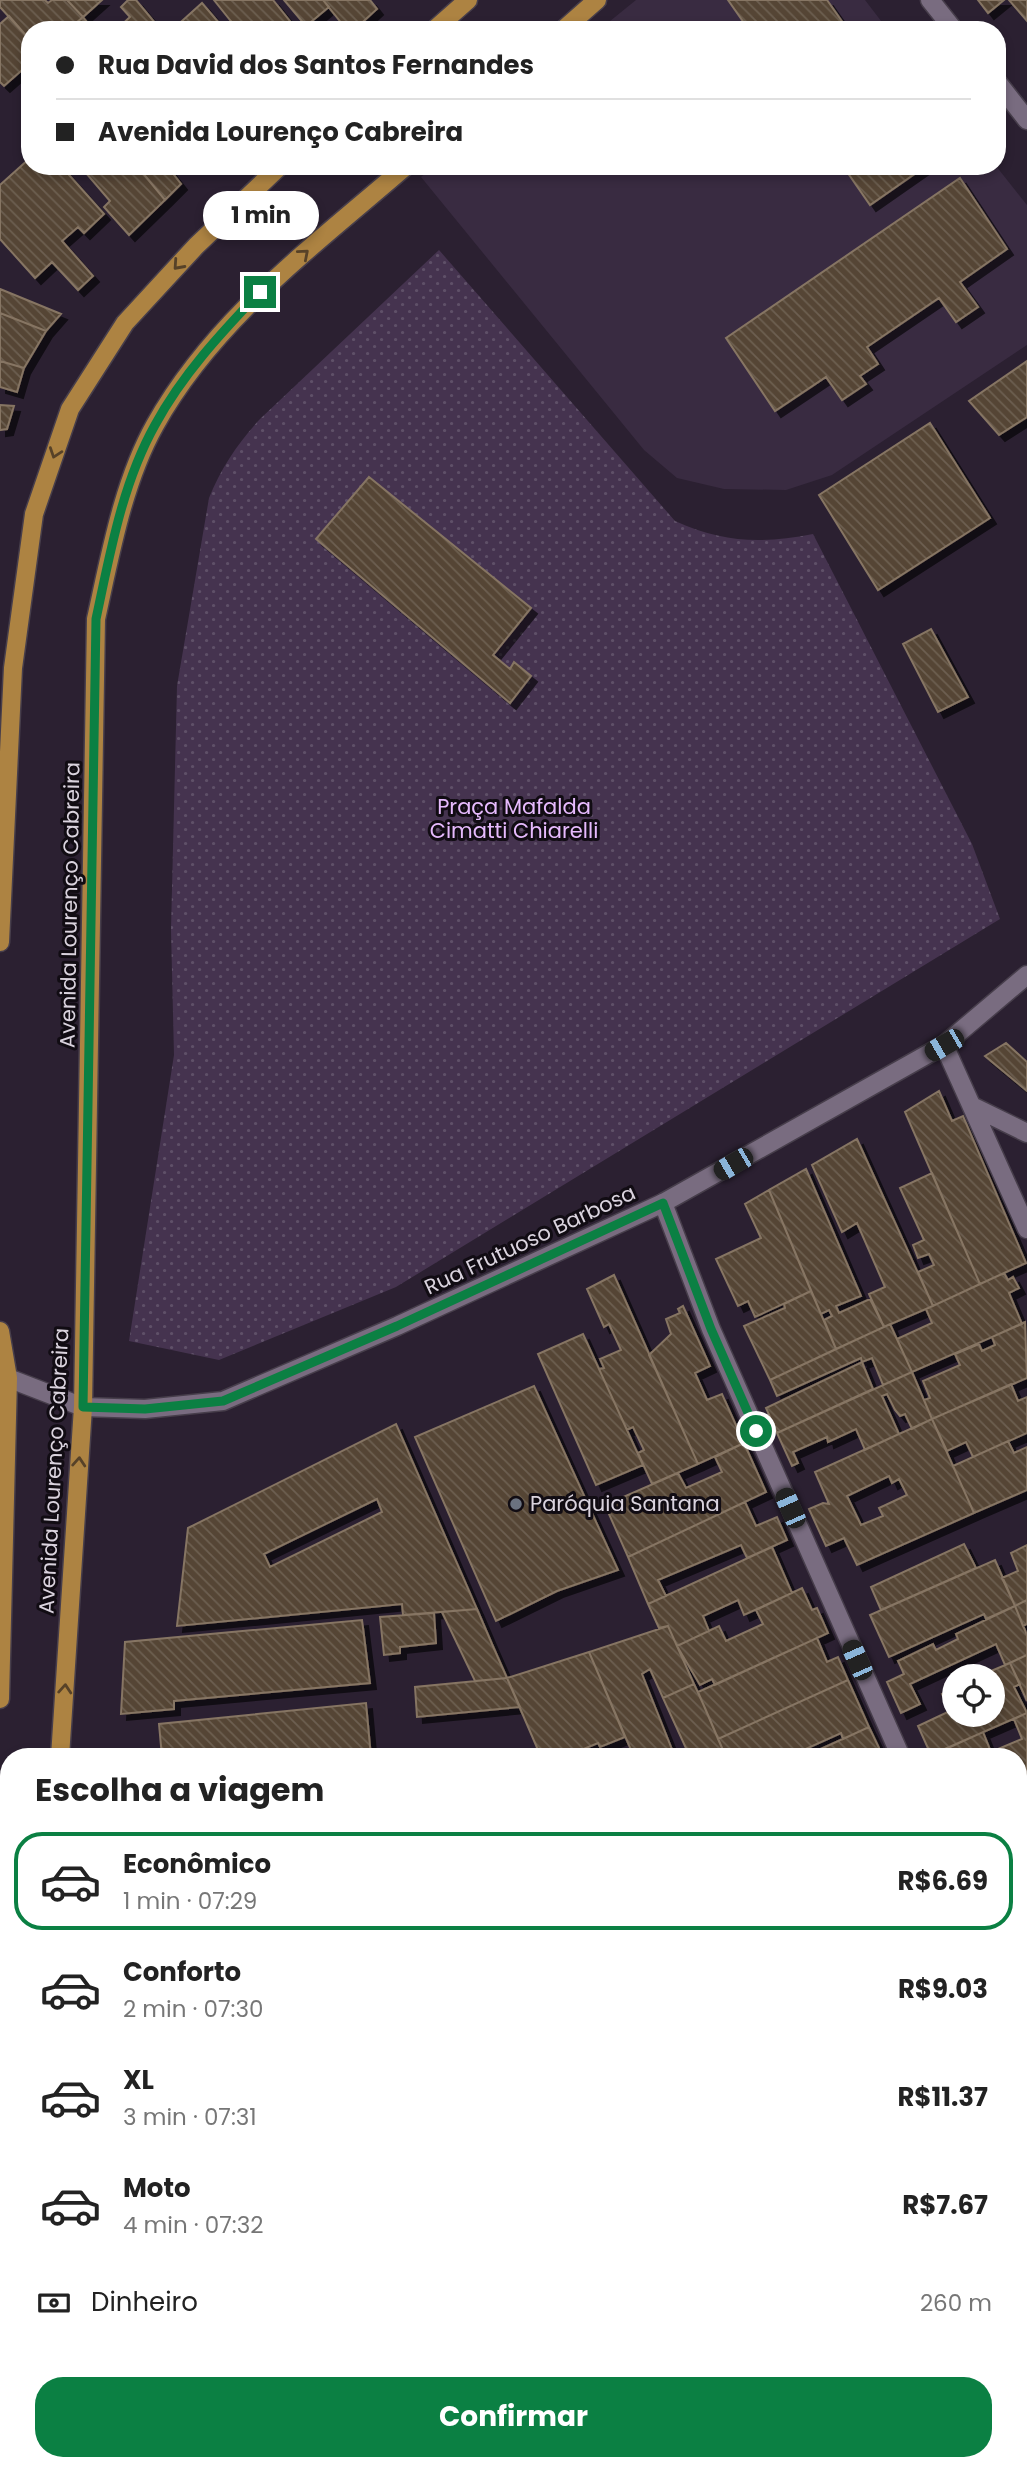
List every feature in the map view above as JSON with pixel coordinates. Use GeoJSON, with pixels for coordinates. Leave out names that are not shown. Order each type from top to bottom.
{"type":"FeatureCollection","features":[{"type":"Feature","properties":{"kind":"main road"},"geometry":{"type":"LineString","coordinates":[[444,21],[468,0]]}},
{"type":"Feature","properties":{"kind":"main road"},"geometry":{"type":"LineString","coordinates":[[573,21],[597,0]]}},
{"type":"Feature","properties":{"kind":"main road"},"geometry":{"type":"LineString","coordinates":[[0,942],[16,643],[34,514],[70,409],[125,323],[196,246],[271,175]]}},
{"type":"Feature","properties":{"kind":"main road","name":"Avenida Lourenço Cabreira"},"geometry":{"type":"LineString","coordinates":[[61,1748],[83,1407],[96,619],[119,516],[154,426],[206,349],[260,292],[396,175]]}},
{"type":"Feature","properties":{"kind":"main road","name":"Avenida Lourenço Cabreira"},"geometry":{"type":"LineString","coordinates":[[0,1331],[4,1377],[0,1699]]}},
{"type":"Feature","properties":{"kind":"street"},"geometry":{"type":"LineString","coordinates":[[930,0],[947,21]]}},
{"type":"Feature","properties":{"kind":"street"},"geometry":{"type":"LineString","coordinates":[[1006,93],[1027,120]]}},
{"type":"Feature","properties":{"kind":"street","name":"Rua Frutuoso Barbosa"},"geometry":{"type":"LineString","coordinates":[[4,1377],[83,1407],[145,1409],[223,1401],[397,1326],[663,1203],[944,1045],[1027,975]]}},
{"type":"Feature","properties":{"kind":"street"},"geometry":{"type":"LineString","coordinates":[[944,1045],[1027,1229]]}},
{"type":"Feature","properties":{"kind":"street"},"geometry":{"type":"LineString","coordinates":[[974,1107],[1027,1133]]}},
{"type":"Feature","properties":{"kind":"street"},"geometry":{"type":"LineString","coordinates":[[663,1203],[711,1329],[897,1748]]}},
{"type":"Feature","properties":{"kind":"shaded area"},"geometry":{"type":"Polygon","coordinates":[[[636,0],[865,0],[881,21],[610,21],[636,0]]]}},
{"type":"Feature","properties":{"kind":"shaded area"},"geometry":{"type":"Polygon","coordinates":[[[1003,175],[1027,205],[1027,345],[832,475],[786,490],[724,489],[677,478],[644,450],[421,177],[1003,175]]]}},
{"type":"Feature","properties":{"kind":"green space","name":"Praça Mafalda Cimatti Chiarelli"},"geometry":{"type":"Polygon","coordinates":[[[439,250],[675,521],[710,534],[743,540],[813,534],[972,844],[1000,919],[396,1287],[219,1360],[129,1341],[174,1055],[171,930],[177,686],[209,498],[231,456],[260,419],[439,250]]]}},
{"type":"Feature","properties":{"kind":"building"},"geometry":{"type":"Polygon","coordinates":[[[0,0],[45,0],[48,3],[52,0],[67,0],[83,17],[78,21],[21,21],[21,30],[0,7],[0,0]]]}},
{"type":"Feature","properties":{"kind":"building"},"geometry":{"type":"Polygon","coordinates":[[[67,0],[102,0],[83,17],[67,0]]]}},
{"type":"Feature","properties":{"kind":"building"},"geometry":{"type":"Polygon","coordinates":[[[128,0],[136,0],[154,21],[126,21],[130,17],[121,7],[128,0]]]}},
{"type":"Feature","properties":{"kind":"building"},"geometry":{"type":"Polygon","coordinates":[[[214,0],[273,0],[290,21],[231,21],[214,0]]]}},
{"type":"Feature","properties":{"kind":"building"},"geometry":{"type":"Polygon","coordinates":[[[284,0],[323,0],[329,7],[312,21],[302,21],[284,0]]]}},
{"type":"Feature","properties":{"kind":"building"},"geometry":{"type":"Polygon","coordinates":[[[323,0],[370,0],[377,9],[364,21],[340,21],[323,0]]]}},
{"type":"Feature","properties":{"kind":"building"},"geometry":{"type":"Polygon","coordinates":[[[728,0],[827,0],[842,21],[743,21],[728,0]]]}},
{"type":"Feature","properties":{"kind":"building"},"geometry":{"type":"Polygon","coordinates":[[[978,0],[1004,0],[988,13],[978,0]]]}},
{"type":"Feature","properties":{"kind":"building"},"geometry":{"type":"Polygon","coordinates":[[[1009,0],[1027,0],[1027,21],[1009,0]]]}},
{"type":"Feature","properties":{"kind":"building"},"geometry":{"type":"Polygon","coordinates":[[[202,3],[217,21],[182,21],[202,3]]]}},
{"type":"Feature","properties":{"kind":"building"},"geometry":{"type":"Polygon","coordinates":[[[9,16],[21,30],[21,71],[4,86],[0,82],[0,24],[9,16]]]}},
{"type":"Feature","properties":{"kind":"building"},"geometry":{"type":"Polygon","coordinates":[[[21,166],[21,175],[69,175],[104,214],[84,233],[78,227],[62,241],[93,276],[78,290],[52,262],[35,278],[0,239],[0,185],[21,166]]]}},
{"type":"Feature","properties":{"kind":"building"},"geometry":{"type":"Polygon","coordinates":[[[88,175],[144,175],[165,200],[129,235],[104,207],[110,201],[88,175]]]}},
{"type":"Feature","properties":{"kind":"building"},"geometry":{"type":"Polygon","coordinates":[[[144,175],[174,175],[181,184],[165,200],[144,175]]]}},
{"type":"Feature","properties":{"kind":"building"},"geometry":{"type":"Polygon","coordinates":[[[849,175],[913,175],[870,205],[849,175]]]}},
{"type":"Feature","properties":{"kind":"building"},"geometry":{"type":"Polygon","coordinates":[[[960,178],[1007,249],[960,282],[978,307],[956,322],[939,298],[867,347],[878,364],[860,376],[866,384],[842,400],[826,377],[775,411],[726,338],[960,178]]]}},
{"type":"Feature","properties":{"kind":"building"},"geometry":{"type":"Polygon","coordinates":[[[0,289],[61,314],[46,331],[0,313],[0,289]]]}},
{"type":"Feature","properties":{"kind":"building"},"geometry":{"type":"Polygon","coordinates":[[[0,313],[46,331],[24,368],[0,361],[0,313]]]}},
{"type":"Feature","properties":{"kind":"building"},"geometry":{"type":"Polygon","coordinates":[[[0,361],[24,368],[17,392],[0,387],[0,361]]]}},
{"type":"Feature","properties":{"kind":"building"},"geometry":{"type":"Polygon","coordinates":[[[1027,361],[1027,417],[999,435],[969,401],[1027,361]]]}},
{"type":"Feature","properties":{"kind":"building"},"geometry":{"type":"Polygon","coordinates":[[[0,405],[14,406],[7,429],[0,430],[0,405]]]}},
{"type":"Feature","properties":{"kind":"building"},"geometry":{"type":"Polygon","coordinates":[[[930,423],[990,518],[878,590],[819,495],[930,423]]]}},
{"type":"Feature","properties":{"kind":"building"},"geometry":{"type":"Polygon","coordinates":[[[369,477],[531,608],[493,655],[510,669],[514,662],[531,676],[510,703],[316,539],[369,477]]]}},
{"type":"Feature","properties":{"kind":"building"},"geometry":{"type":"Polygon","coordinates":[[[931,629],[968,697],[938,712],[903,644],[931,629]]]}},
{"type":"Feature","properties":{"kind":"building"},"geometry":{"type":"Polygon","coordinates":[[[1006,1043],[1027,1062],[1027,1091],[985,1056],[1006,1043]]]}},
{"type":"Feature","properties":{"kind":"building"},"geometry":{"type":"Polygon","coordinates":[[[939,1091],[952,1121],[963,1116],[1026,1263],[980,1284],[905,1112],[939,1091]]]}},
{"type":"Feature","properties":{"kind":"building"},"geometry":{"type":"Polygon","coordinates":[[[857,1139],[933,1306],[884,1327],[869,1294],[885,1287],[857,1223],[842,1232],[812,1165],[857,1139]]]}},
{"type":"Feature","properties":{"kind":"building"},"geometry":{"type":"Polygon","coordinates":[[[806,1169],[861,1296],[836,1306],[839,1313],[870,1299],[884,1327],[836,1349],[824,1320],[832,1316],[829,1310],[821,1314],[769,1190],[806,1169]]]}},
{"type":"Feature","properties":{"kind":"building"},"geometry":{"type":"Polygon","coordinates":[[[932,1173],[980,1284],[933,1306],[918,1272],[934,1265],[929,1254],[918,1258],[913,1245],[924,1240],[900,1188],[932,1173]]]}},
{"type":"Feature","properties":{"kind":"building"},"geometry":{"type":"Polygon","coordinates":[[[769,1190],[811,1291],[755,1317],[748,1301],[738,1306],[716,1259],[761,1238],[745,1204],[769,1190]]]}},
{"type":"Feature","properties":{"kind":"building"},"geometry":{"type":"Polygon","coordinates":[[[1004,1273],[1008,1280],[1013,1277],[1019,1288],[1009,1293],[1022,1324],[912,1372],[897,1339],[932,1323],[926,1309],[1004,1273]]]}},
{"type":"Feature","properties":{"kind":"building"},"geometry":{"type":"Polygon","coordinates":[[[614,1275],[698,1464],[652,1484],[638,1453],[644,1450],[633,1427],[627,1430],[599,1369],[604,1368],[600,1359],[621,1350],[609,1324],[604,1327],[587,1289],[614,1275]]]}},
{"type":"Feature","properties":{"kind":"building"},"geometry":{"type":"Polygon","coordinates":[[[811,1291],[836,1349],[770,1380],[744,1326],[785,1308],[784,1304],[811,1291]]]}},
{"type":"Feature","properties":{"kind":"building"},"geometry":{"type":"Polygon","coordinates":[[[683,1306],[710,1366],[695,1373],[707,1400],[722,1394],[744,1443],[698,1464],[649,1355],[671,1334],[666,1319],[680,1313],[678,1309],[683,1306]]]}},
{"type":"Feature","properties":{"kind":"building"},"geometry":{"type":"Polygon","coordinates":[[[1025,1322],[1027,1378],[932,1419],[924,1400],[930,1398],[923,1381],[960,1365],[955,1354],[979,1344],[982,1351],[995,1345],[992,1337],[1025,1322]]]}},
{"type":"Feature","properties":{"kind":"building"},"geometry":{"type":"Polygon","coordinates":[[[890,1324],[912,1372],[883,1385],[872,1358],[862,1362],[861,1358],[777,1396],[770,1380],[890,1324]]]}},
{"type":"Feature","properties":{"kind":"building"},"geometry":{"type":"Polygon","coordinates":[[[583,1334],[643,1465],[596,1485],[538,1354],[583,1334]]]}},
{"type":"Feature","properties":{"kind":"building"},"geometry":{"type":"Polygon","coordinates":[[[862,1362],[873,1389],[777,1433],[766,1408],[862,1362]]]}},
{"type":"Feature","properties":{"kind":"building"},"geometry":{"type":"Polygon","coordinates":[[[912,1372],[932,1419],[912,1429],[905,1414],[900,1416],[887,1394],[882,1396],[899,1434],[865,1450],[856,1429],[828,1442],[827,1437],[793,1452],[798,1463],[792,1466],[777,1433],[912,1372]]]}},
{"type":"Feature","properties":{"kind":"building"},"geometry":{"type":"Polygon","coordinates":[[[1011,1384],[1018,1401],[1027,1397],[1027,1433],[973,1457],[966,1442],[947,1451],[932,1419],[1011,1384]]]}},
{"type":"Feature","properties":{"kind":"building","name":"Paróquia Santana"},"geometry":{"type":"Polygon","coordinates":[[[534,1386],[618,1570],[557,1591],[496,1621],[415,1437],[534,1386]]]}},
{"type":"Feature","properties":{"kind":"building"},"geometry":{"type":"Polygon","coordinates":[[[932,1419],[974,1513],[857,1565],[844,1538],[826,1546],[809,1509],[823,1503],[829,1504],[815,1472],[932,1419]],[[889,1476],[847,1496],[861,1525],[883,1516],[879,1508],[907,1495],[899,1479],[892,1483],[889,1476]]]}},
{"type":"Feature","properties":{"kind":"building"},"geometry":{"type":"Polygon","coordinates":[[[396,1424],[477,1609],[403,1615],[402,1604],[177,1626],[188,1528],[396,1424]],[[377,1499],[264,1554],[270,1567],[382,1512],[377,1499]]]}},
{"type":"Feature","properties":{"kind":"building"},"geometry":{"type":"Polygon","coordinates":[[[1008,1441],[1014,1453],[1027,1447],[1027,1490],[974,1513],[953,1466],[1008,1441]]]}},
{"type":"Feature","properties":{"kind":"building"},"geometry":{"type":"Polygon","coordinates":[[[744,1443],[766,1492],[628,1557],[605,1505],[678,1473],[686,1488],[722,1472],[715,1457],[744,1443]]]}},
{"type":"Feature","properties":{"kind":"building"},"geometry":{"type":"Polygon","coordinates":[[[745,1502],[756,1526],[777,1517],[787,1540],[747,1558],[741,1545],[658,1580],[666,1596],[648,1604],[628,1557],[745,1502]]]}},
{"type":"Feature","properties":{"kind":"building"},"geometry":{"type":"Polygon","coordinates":[[[964,1544],[976,1568],[881,1610],[871,1587],[964,1544]]]}},
{"type":"Feature","properties":{"kind":"building"},"geometry":{"type":"Polygon","coordinates":[[[1027,1545],[1027,1600],[1015,1606],[1002,1578],[1018,1571],[1011,1553],[1027,1545]]]}},
{"type":"Feature","properties":{"kind":"building"},"geometry":{"type":"Polygon","coordinates":[[[772,1547],[792,1593],[744,1615],[738,1600],[703,1616],[709,1631],[677,1646],[668,1626],[659,1628],[648,1604],[772,1547]]]}},
{"type":"Feature","properties":{"kind":"building"},"geometry":{"type":"Polygon","coordinates":[[[995,1560],[1015,1606],[986,1619],[984,1614],[889,1657],[870,1615],[995,1560]]]}},
{"type":"Feature","properties":{"kind":"building"},"geometry":{"type":"Polygon","coordinates":[[[802,1588],[812,1610],[817,1608],[828,1633],[715,1685],[712,1679],[700,1685],[677,1646],[719,1626],[726,1641],[763,1624],[756,1610],[802,1588]]]}},
{"type":"Feature","properties":{"kind":"building"},"geometry":{"type":"Polygon","coordinates":[[[1027,1600],[1027,1624],[1023,1626],[1015,1606],[1027,1600]]]}},
{"type":"Feature","properties":{"kind":"building"},"geometry":{"type":"Polygon","coordinates":[[[1015,1606],[1027,1635],[1027,1655],[1005,1665],[996,1644],[953,1664],[942,1664],[942,1669],[910,1684],[920,1704],[901,1713],[887,1682],[904,1674],[898,1661],[933,1644],[936,1650],[958,1639],[956,1634],[1015,1606]]]}},
{"type":"Feature","properties":{"kind":"building"},"geometry":{"type":"Polygon","coordinates":[[[477,1609],[507,1678],[475,1681],[442,1612],[477,1609]]]}},
{"type":"Feature","properties":{"kind":"building"},"geometry":{"type":"Polygon","coordinates":[[[434,1613],[436,1643],[400,1647],[400,1653],[384,1655],[380,1617],[434,1613]]]}},
{"type":"Feature","properties":{"kind":"building"},"geometry":{"type":"Polygon","coordinates":[[[362,1620],[370,1683],[174,1701],[174,1709],[121,1714],[125,1642],[362,1620]]]}},
{"type":"Feature","properties":{"kind":"building"},"geometry":{"type":"Polygon","coordinates":[[[668,1626],[694,1684],[663,1698],[650,1669],[642,1674],[671,1748],[630,1748],[589,1652],[668,1626]]]}},
{"type":"Feature","properties":{"kind":"building"},"geometry":{"type":"Polygon","coordinates":[[[817,1638],[827,1662],[838,1657],[848,1680],[718,1739],[698,1692],[817,1638]]]}},
{"type":"Feature","properties":{"kind":"building"},"geometry":{"type":"Polygon","coordinates":[[[589,1652],[625,1737],[600,1747],[598,1743],[586,1748],[537,1748],[507,1678],[589,1652]]]}},
{"type":"Feature","properties":{"kind":"building"},"geometry":{"type":"Polygon","coordinates":[[[1027,1655],[1027,1701],[1010,1663],[1027,1655]]]}},
{"type":"Feature","properties":{"kind":"building"},"geometry":{"type":"Polygon","coordinates":[[[1010,1663],[1020,1684],[1014,1687],[1027,1713],[1005,1723],[1005,1665],[1010,1663]]]}},
{"type":"Feature","properties":{"kind":"building"},"geometry":{"type":"Polygon","coordinates":[[[507,1678],[520,1707],[417,1717],[415,1687],[507,1678]]]}},
{"type":"Feature","properties":{"kind":"building"},"geometry":{"type":"Polygon","coordinates":[[[848,1680],[869,1727],[843,1739],[841,1733],[808,1748],[722,1748],[718,1739],[848,1680]]]}},
{"type":"Feature","properties":{"kind":"building"},"geometry":{"type":"Polygon","coordinates":[[[694,1684],[722,1748],[686,1748],[663,1698],[694,1684]]]}},
{"type":"Feature","properties":{"kind":"building"},"geometry":{"type":"Polygon","coordinates":[[[366,1703],[370,1748],[161,1748],[159,1724],[366,1703]]]}},
{"type":"Feature","properties":{"kind":"building"},"geometry":{"type":"Polygon","coordinates":[[[1027,1713],[1027,1748],[1001,1748],[1022,1739],[1014,1719],[1027,1713]]]}},
{"type":"Feature","properties":{"kind":"building"},"geometry":{"type":"Polygon","coordinates":[[[942,1715],[942,1727],[995,1727],[947,1748],[928,1748],[918,1726],[942,1715]]]}},
{"type":"Feature","properties":{"kind":"building"},"geometry":{"type":"Polygon","coordinates":[[[869,1727],[879,1748],[823,1748],[869,1727]]]}},
{"type":"Feature","properties":{"kind":"building"},"geometry":{"type":"Polygon","coordinates":[[[983,1732],[989,1748],[948,1748],[983,1732]]]}},
{"type":"Feature","properties":{"kind":"place","name":"Paróquia Santana"},"geometry":{"type":"Point","coordinates":[516,1504]}},
{"type":"Feature","properties":{"kind":"route"},"geometry":{"type":"LineString","coordinates":[[260,292],[206,349],[154,426],[119,516],[96,619],[83,1407],[145,1409],[223,1401],[397,1326],[663,1203],[711,1329],[756,1431]]}}]}
